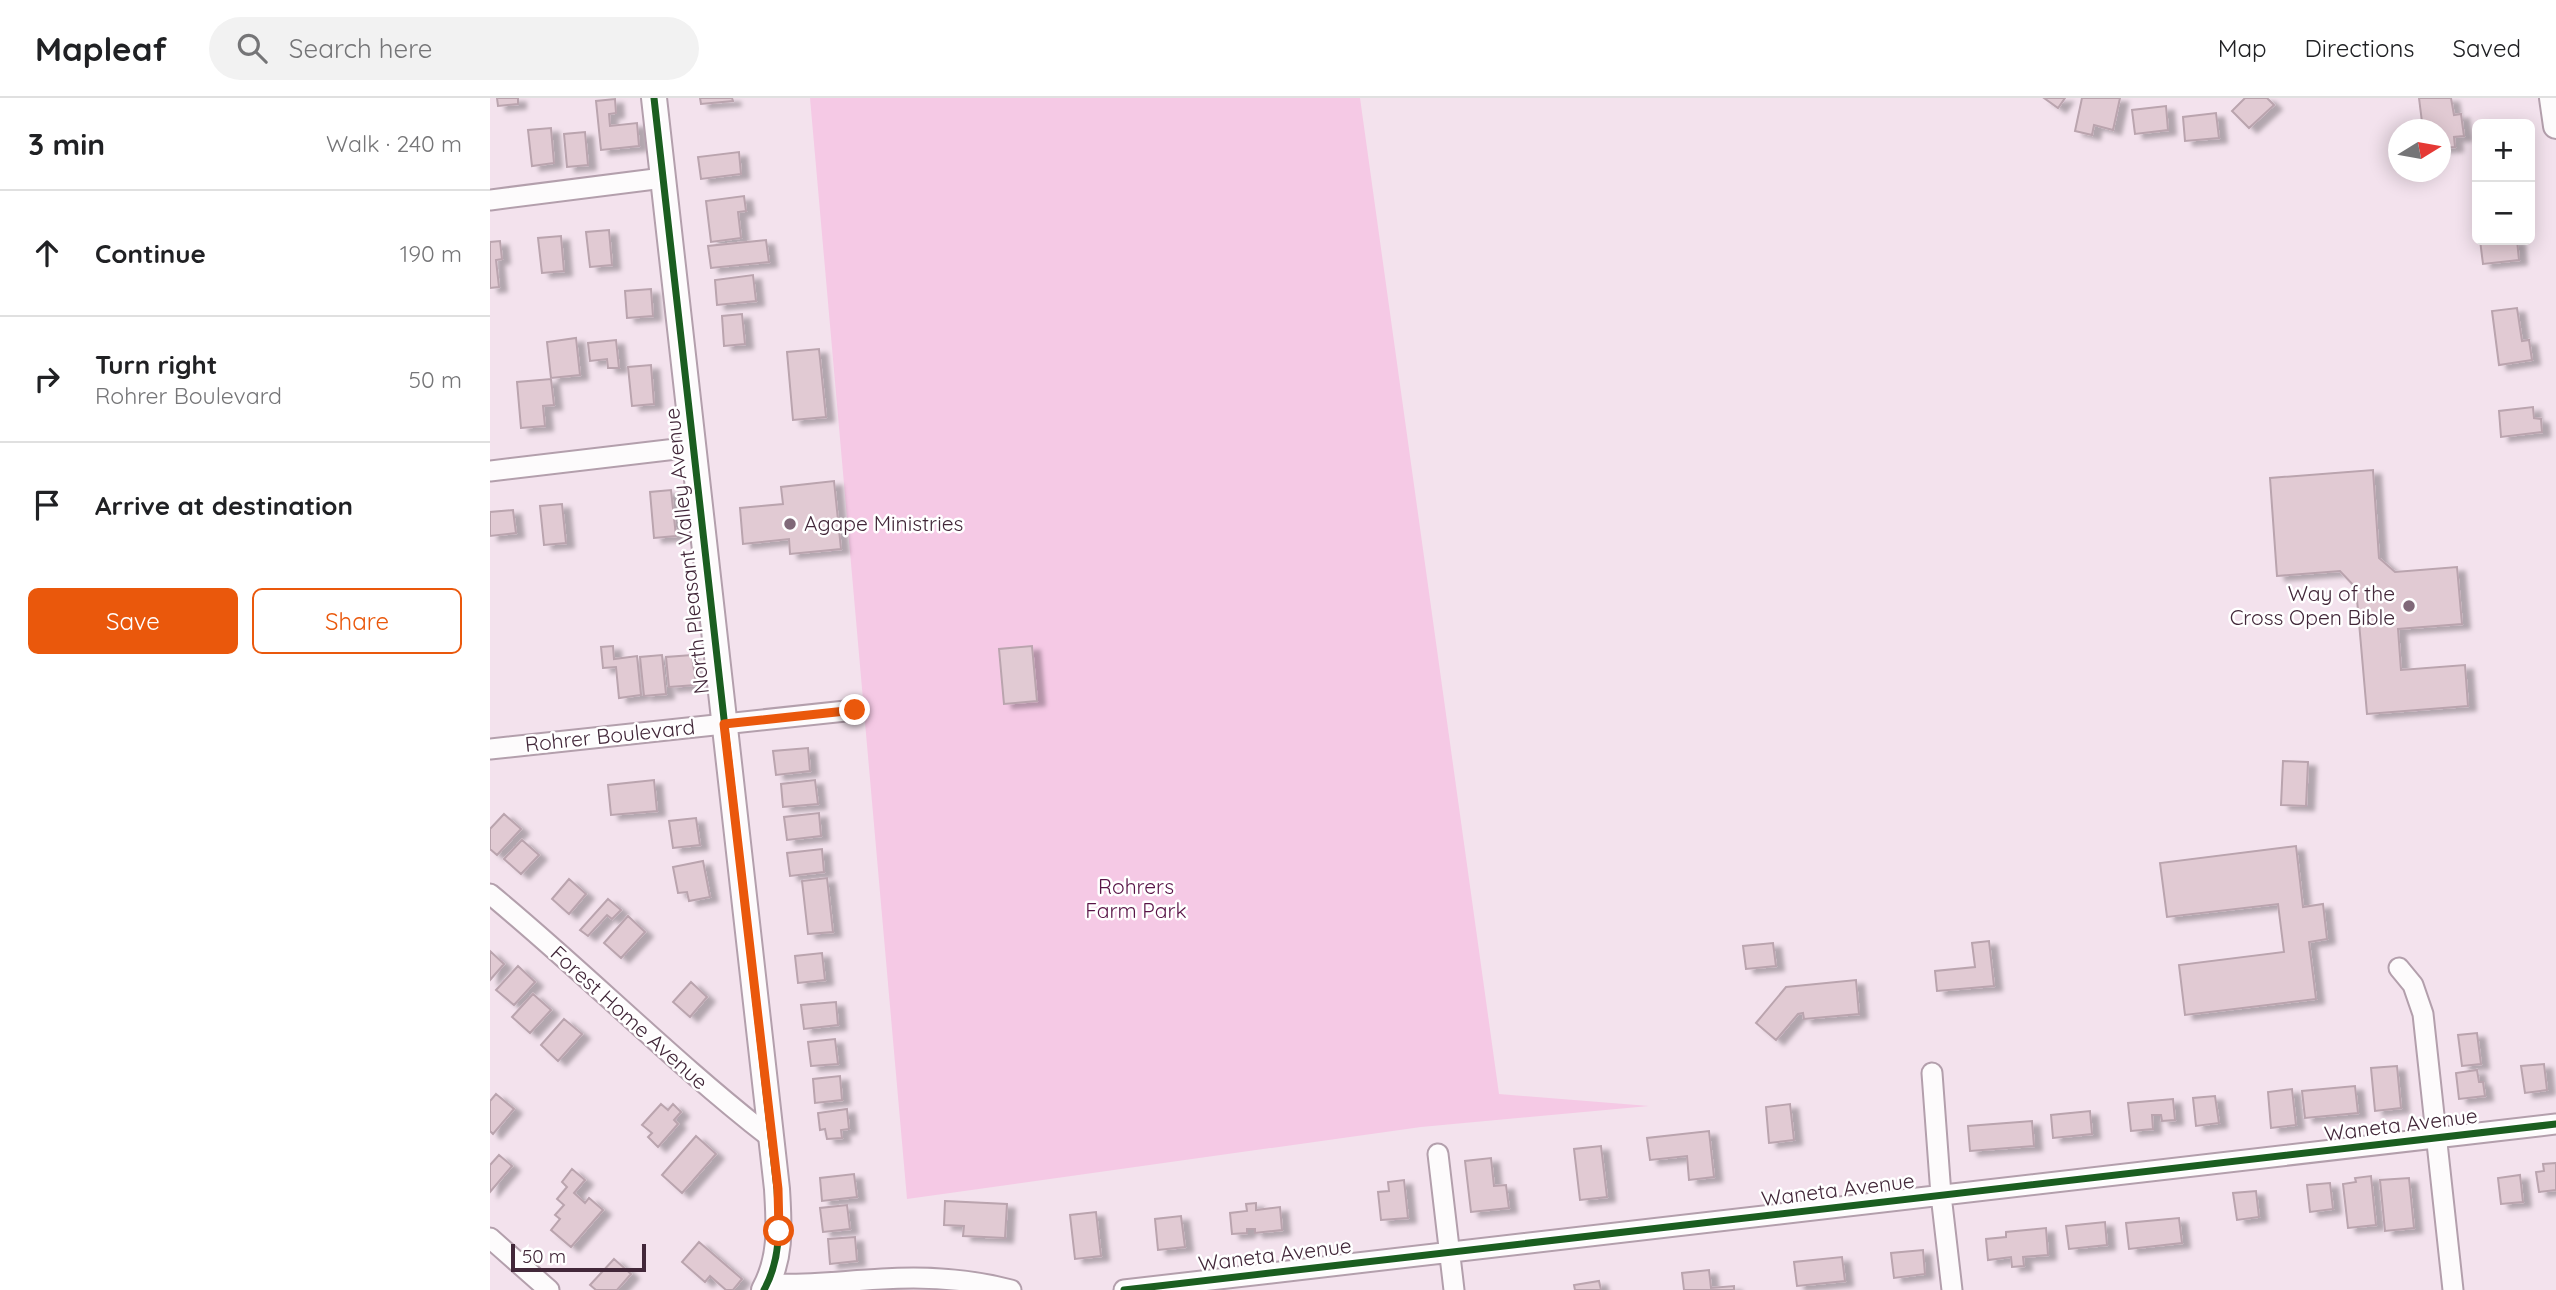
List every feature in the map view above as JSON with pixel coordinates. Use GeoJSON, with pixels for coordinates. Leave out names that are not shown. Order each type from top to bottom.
{"type":"FeatureCollection","features":[{"type":"Feature","properties":{"kind":"street","name":"North Pleasant Valley Avenue"},"geometry":{"type":"LineString","coordinates":[[653,98],[772,1138],[779,1231],[777,1262],[766,1287]]}},
{"type":"Feature","properties":{"kind":"street"},"geometry":{"type":"LineString","coordinates":[[2552,98],[2556,126]]}},
{"type":"Feature","properties":{"kind":"street"},"geometry":{"type":"LineString","coordinates":[[490,200],[663,177]]}},
{"type":"Feature","properties":{"kind":"street"},"geometry":{"type":"LineString","coordinates":[[490,471],[693,447]]}},
{"type":"Feature","properties":{"kind":"street","name":"Rohrer Boulevard"},"geometry":{"type":"LineString","coordinates":[[490,749],[855,710]]}},
{"type":"Feature","properties":{"kind":"street","name":"Forest Home Avenue"},"geometry":{"type":"LineString","coordinates":[[490,894],[715,1094],[772,1138]]}},
{"type":"Feature","properties":{"kind":"street"},"geometry":{"type":"LineString","coordinates":[[2399,968],[2413,985],[2423,1014],[2453,1290]]}},
{"type":"Feature","properties":{"kind":"street"},"geometry":{"type":"LineString","coordinates":[[1932,1073],[1941,1195],[1952,1290]]}},
{"type":"Feature","properties":{"kind":"street","name":"Waneta Avenue"},"geometry":{"type":"LineString","coordinates":[[1124,1290],[2556,1124]]}},
{"type":"Feature","properties":{"kind":"street"},"geometry":{"type":"LineString","coordinates":[[1438,1154],[1454,1290]]}},
{"type":"Feature","properties":{"kind":"street"},"geometry":{"type":"LineString","coordinates":[[490,1238],[549,1290]]}},
{"type":"Feature","properties":{"kind":"street"},"geometry":{"type":"LineString","coordinates":[[766,1287],[925,1278],[989,1284],[1011,1290]]}},
{"type":"Feature","properties":{"kind":"green space","name":"Rohrers Farm Park"},"geometry":{"type":"Polygon","coordinates":[[[810,98],[1360,98],[1499,1094],[1649,1106],[1421,1127],[907,1199],[810,98]]]}},
{"type":"Feature","properties":{"kind":"building"},"geometry":{"type":"Polygon","coordinates":[[[497,98],[518,98],[518,104],[498,106],[497,98]]]}},
{"type":"Feature","properties":{"kind":"building"},"geometry":{"type":"Polygon","coordinates":[[[700,98],[732,98],[733,101],[701,104],[700,98]]]}},
{"type":"Feature","properties":{"kind":"building"},"geometry":{"type":"Polygon","coordinates":[[[2044,98],[2065,98],[2058,108],[2044,98]]]}},
{"type":"Feature","properties":{"kind":"building"},"geometry":{"type":"Polygon","coordinates":[[[2082,98],[2120,98],[2113,130],[2094,125],[2092,135],[2075,131],[2082,98]]]}},
{"type":"Feature","properties":{"kind":"building"},"geometry":{"type":"Polygon","coordinates":[[[2245,98],[2267,98],[2274,105],[2249,128],[2232,111],[2245,98]]]}},
{"type":"Feature","properties":{"kind":"building"},"geometry":{"type":"Polygon","coordinates":[[[2419,98],[2451,98],[2454,115],[2461,114],[2464,136],[2454,137],[2455,147],[2451,147],[2451,119],[2422,119],[2419,98]]]}},
{"type":"Feature","properties":{"kind":"building"},"geometry":{"type":"Polygon","coordinates":[[[615,99],[616,113],[609,114],[610,126],[637,123],[639,146],[601,150],[596,101],[615,99]]]}},
{"type":"Feature","properties":{"kind":"building"},"geometry":{"type":"Polygon","coordinates":[[[2166,106],[2168,130],[2135,134],[2132,110],[2166,106]]]}},
{"type":"Feature","properties":{"kind":"building"},"geometry":{"type":"Polygon","coordinates":[[[2216,113],[2219,138],[2185,141],[2183,117],[2216,113]]]}},
{"type":"Feature","properties":{"kind":"building"},"geometry":{"type":"Polygon","coordinates":[[[551,128],[554,163],[532,166],[528,130],[551,128]]]}},
{"type":"Feature","properties":{"kind":"building"},"geometry":{"type":"Polygon","coordinates":[[[585,132],[588,165],[567,167],[564,134],[585,132]]]}},
{"type":"Feature","properties":{"kind":"building"},"geometry":{"type":"Polygon","coordinates":[[[739,152],[741,174],[701,179],[698,157],[739,152]]]}},
{"type":"Feature","properties":{"kind":"building"},"geometry":{"type":"Polygon","coordinates":[[[744,196],[746,211],[738,212],[741,238],[711,242],[706,201],[744,196]]]}},
{"type":"Feature","properties":{"kind":"building"},"geometry":{"type":"Polygon","coordinates":[[[609,230],[612,265],[590,267],[586,232],[609,230]]]}},
{"type":"Feature","properties":{"kind":"building"},"geometry":{"type":"Polygon","coordinates":[[[561,236],[564,271],[542,273],[538,238],[561,236]]]}},
{"type":"Feature","properties":{"kind":"building"},"geometry":{"type":"Polygon","coordinates":[[[766,240],[769,262],[711,268],[708,246],[766,240]]]}},
{"type":"Feature","properties":{"kind":"building"},"geometry":{"type":"Polygon","coordinates":[[[500,241],[502,259],[496,260],[499,287],[490,288],[490,242],[500,241]]]}},
{"type":"Feature","properties":{"kind":"building"},"geometry":{"type":"Polygon","coordinates":[[[2481,245],[2518,245],[2519,260],[2483,264],[2481,245]]]}},
{"type":"Feature","properties":{"kind":"building"},"geometry":{"type":"Polygon","coordinates":[[[753,275],[756,301],[717,305],[715,280],[753,275]]]}},
{"type":"Feature","properties":{"kind":"building"},"geometry":{"type":"Polygon","coordinates":[[[651,289],[653,316],[627,318],[625,291],[651,289]]]}},
{"type":"Feature","properties":{"kind":"building"},"geometry":{"type":"Polygon","coordinates":[[[2517,308],[2522,341],[2529,340],[2532,360],[2499,365],[2492,311],[2517,308]]]}},
{"type":"Feature","properties":{"kind":"building"},"geometry":{"type":"Polygon","coordinates":[[[742,314],[745,344],[724,346],[722,316],[742,314]]]}},
{"type":"Feature","properties":{"kind":"building"},"geometry":{"type":"Polygon","coordinates":[[[576,338],[580,375],[551,378],[547,342],[576,338]]]}},
{"type":"Feature","properties":{"kind":"building"},"geometry":{"type":"Polygon","coordinates":[[[616,340],[619,368],[608,368],[607,359],[590,361],[588,343],[616,340]]]}},
{"type":"Feature","properties":{"kind":"building"},"geometry":{"type":"Polygon","coordinates":[[[819,349],[826,417],[793,420],[787,352],[819,349]]]}},
{"type":"Feature","properties":{"kind":"building"},"geometry":{"type":"Polygon","coordinates":[[[651,365],[654,404],[632,406],[628,367],[651,365]]]}},
{"type":"Feature","properties":{"kind":"building"},"geometry":{"type":"Polygon","coordinates":[[[551,379],[554,405],[543,406],[545,426],[521,428],[517,382],[551,379]]]}},
{"type":"Feature","properties":{"kind":"building"},"geometry":{"type":"Polygon","coordinates":[[[2533,407],[2534,418],[2541,419],[2542,432],[2501,437],[2499,411],[2533,407]]]}},
{"type":"Feature","properties":{"kind":"building","name":"Way of the Cross Open Bible"},"geometry":{"type":"Polygon","coordinates":[[[2373,470],[2379,558],[2395,572],[2457,567],[2462,624],[2398,629],[2401,670],[2465,665],[2468,706],[2367,714],[2356,588],[2340,571],[2277,576],[2270,478],[2373,470]]]}},
{"type":"Feature","properties":{"kind":"building","name":"Agape Ministries"},"geometry":{"type":"Polygon","coordinates":[[[834,481],[841,549],[790,554],[789,539],[743,544],[740,508],[783,504],[781,487],[834,481]]]}},
{"type":"Feature","properties":{"kind":"building"},"geometry":{"type":"Polygon","coordinates":[[[671,490],[676,536],[654,538],[650,492],[671,490]]]}},
{"type":"Feature","properties":{"kind":"building"},"geometry":{"type":"Polygon","coordinates":[[[562,504],[566,543],[544,545],[540,506],[562,504]]]}},
{"type":"Feature","properties":{"kind":"building"},"geometry":{"type":"Polygon","coordinates":[[[513,510],[516,533],[490,536],[490,512],[513,510]]]}},
{"type":"Feature","properties":{"kind":"building"},"geometry":{"type":"Polygon","coordinates":[[[613,646],[614,659],[637,656],[641,695],[619,698],[616,667],[603,668],[601,647],[613,646]]]}},
{"type":"Feature","properties":{"kind":"building"},"geometry":{"type":"Polygon","coordinates":[[[1032,646],[1037,701],[1004,704],[999,649],[1032,646]]]}},
{"type":"Feature","properties":{"kind":"building"},"geometry":{"type":"Polygon","coordinates":[[[662,655],[666,694],[644,696],[640,657],[662,655]]]}},
{"type":"Feature","properties":{"kind":"building"},"geometry":{"type":"Polygon","coordinates":[[[692,655],[696,685],[669,687],[666,657],[692,655]]]}},
{"type":"Feature","properties":{"kind":"building"},"geometry":{"type":"Polygon","coordinates":[[[808,748],[810,771],[776,775],[773,751],[808,748]]]}},
{"type":"Feature","properties":{"kind":"building"},"geometry":{"type":"Polygon","coordinates":[[[2283,761],[2308,762],[2306,806],[2281,805],[2283,761]]]}},
{"type":"Feature","properties":{"kind":"building"},"geometry":{"type":"Polygon","coordinates":[[[654,780],[657,811],[611,815],[608,785],[654,780]]]}},
{"type":"Feature","properties":{"kind":"building"},"geometry":{"type":"Polygon","coordinates":[[[815,780],[818,804],[783,807],[781,784],[815,780]]]}},
{"type":"Feature","properties":{"kind":"building"},"geometry":{"type":"Polygon","coordinates":[[[819,813],[821,836],[787,840],[784,817],[819,813]]]}},
{"type":"Feature","properties":{"kind":"building"},"geometry":{"type":"Polygon","coordinates":[[[504,814],[521,829],[497,855],[490,849],[490,829],[504,814]]]}},
{"type":"Feature","properties":{"kind":"building"},"geometry":{"type":"Polygon","coordinates":[[[696,818],[700,845],[673,848],[669,821],[696,818]]]}},
{"type":"Feature","properties":{"kind":"building"},"geometry":{"type":"Polygon","coordinates":[[[522,840],[539,855],[521,874],[504,859],[522,840]]]}},
{"type":"Feature","properties":{"kind":"building"},"geometry":{"type":"Polygon","coordinates":[[[2296,846],[2303,907],[2323,904],[2327,939],[2309,942],[2316,999],[2185,1015],[2179,965],[2284,952],[2278,904],[2167,917],[2160,863],[2296,846]]]}},
{"type":"Feature","properties":{"kind":"building"},"geometry":{"type":"Polygon","coordinates":[[[822,849],[824,872],[790,876],[787,853],[822,849]]]}},
{"type":"Feature","properties":{"kind":"building"},"geometry":{"type":"Polygon","coordinates":[[[703,861],[710,897],[689,901],[687,892],[678,893],[673,867],[703,861]]]}},
{"type":"Feature","properties":{"kind":"building"},"geometry":{"type":"Polygon","coordinates":[[[827,878],[833,932],[808,934],[802,881],[827,878]]]}},
{"type":"Feature","properties":{"kind":"building"},"geometry":{"type":"Polygon","coordinates":[[[569,879],[586,894],[569,914],[552,899],[569,879]]]}},
{"type":"Feature","properties":{"kind":"building"},"geometry":{"type":"Polygon","coordinates":[[[608,899],[621,910],[612,919],[607,915],[588,936],[580,930],[608,899]]]}},
{"type":"Feature","properties":{"kind":"building"},"geometry":{"type":"Polygon","coordinates":[[[628,916],[645,932],[621,958],[604,943],[628,916]]]}},
{"type":"Feature","properties":{"kind":"building"},"geometry":{"type":"Polygon","coordinates":[[[1989,941],[1994,986],[1937,991],[1935,971],[1975,967],[1972,943],[1989,941]]]}},
{"type":"Feature","properties":{"kind":"building"},"geometry":{"type":"Polygon","coordinates":[[[1773,943],[1776,966],[1746,969],[1743,946],[1773,943]]]}},
{"type":"Feature","properties":{"kind":"building"},"geometry":{"type":"Polygon","coordinates":[[[490,951],[504,964],[490,980],[490,951]]]}},
{"type":"Feature","properties":{"kind":"building"},"geometry":{"type":"Polygon","coordinates":[[[822,953],[825,980],[798,983],[795,956],[822,953]]]}},
{"type":"Feature","properties":{"kind":"building"},"geometry":{"type":"Polygon","coordinates":[[[518,966],[535,982],[514,1005],[496,990],[518,966]]]}},
{"type":"Feature","properties":{"kind":"building"},"geometry":{"type":"Polygon","coordinates":[[[1856,980],[1859,1014],[1804,1019],[1803,1013],[1798,1014],[1776,1040],[1756,1023],[1786,987],[1856,980]]]}},
{"type":"Feature","properties":{"kind":"building"},"geometry":{"type":"Polygon","coordinates":[[[691,982],[707,997],[690,1017],[673,1002],[691,982]]]}},
{"type":"Feature","properties":{"kind":"building"},"geometry":{"type":"Polygon","coordinates":[[[533,994],[551,1010],[530,1033],[512,1017],[533,994]]]}},
{"type":"Feature","properties":{"kind":"building"},"geometry":{"type":"Polygon","coordinates":[[[836,1002],[838,1025],[804,1029],[801,1005],[836,1002]]]}},
{"type":"Feature","properties":{"kind":"building"},"geometry":{"type":"Polygon","coordinates":[[[564,1019],[582,1034],[558,1061],[541,1045],[564,1019]]]}},
{"type":"Feature","properties":{"kind":"building"},"geometry":{"type":"Polygon","coordinates":[[[2477,1033],[2481,1064],[2462,1066],[2458,1035],[2477,1033]]]}},
{"type":"Feature","properties":{"kind":"building"},"geometry":{"type":"Polygon","coordinates":[[[835,1039],[838,1064],[811,1066],[808,1042],[835,1039]]]}},
{"type":"Feature","properties":{"kind":"building"},"geometry":{"type":"Polygon","coordinates":[[[2544,1064],[2547,1090],[2525,1093],[2521,1066],[2544,1064]]]}},
{"type":"Feature","properties":{"kind":"building"},"geometry":{"type":"Polygon","coordinates":[[[2397,1066],[2401,1108],[2375,1111],[2371,1068],[2397,1066]]]}},
{"type":"Feature","properties":{"kind":"building"},"geometry":{"type":"Polygon","coordinates":[[[2477,1070],[2479,1082],[2483,1082],[2485,1096],[2459,1099],[2456,1073],[2477,1070]]]}},
{"type":"Feature","properties":{"kind":"building"},"geometry":{"type":"Polygon","coordinates":[[[840,1076],[842,1100],[815,1103],[813,1079],[840,1076]]]}},
{"type":"Feature","properties":{"kind":"building"},"geometry":{"type":"Polygon","coordinates":[[[2355,1086],[2358,1113],[2305,1118],[2302,1091],[2355,1086]]]}},
{"type":"Feature","properties":{"kind":"building"},"geometry":{"type":"Polygon","coordinates":[[[2292,1089],[2296,1125],[2271,1128],[2268,1092],[2292,1089]]]}},
{"type":"Feature","properties":{"kind":"building"},"geometry":{"type":"Polygon","coordinates":[[[496,1094],[514,1109],[493,1134],[490,1131],[490,1101],[496,1094]]]}},
{"type":"Feature","properties":{"kind":"building"},"geometry":{"type":"Polygon","coordinates":[[[2215,1096],[2219,1123],[2196,1126],[2193,1098],[2215,1096]]]}},
{"type":"Feature","properties":{"kind":"building"},"geometry":{"type":"Polygon","coordinates":[[[2173,1099],[2175,1120],[2162,1121],[2161,1115],[2152,1115],[2153,1129],[2131,1131],[2128,1103],[2173,1099]]]}},
{"type":"Feature","properties":{"kind":"building"},"geometry":{"type":"Polygon","coordinates":[[[661,1104],[668,1110],[673,1104],[681,1112],[674,1120],[678,1124],[658,1147],[648,1137],[652,1133],[642,1125],[661,1104]]]}},
{"type":"Feature","properties":{"kind":"building"},"geometry":{"type":"Polygon","coordinates":[[[1790,1104],[1794,1140],[1769,1143],[1766,1107],[1790,1104]]]}},
{"type":"Feature","properties":{"kind":"building"},"geometry":{"type":"Polygon","coordinates":[[[847,1109],[849,1129],[841,1130],[842,1138],[827,1139],[825,1129],[820,1130],[818,1113],[847,1109]]]}},
{"type":"Feature","properties":{"kind":"building"},"geometry":{"type":"Polygon","coordinates":[[[2090,1111],[2092,1134],[2053,1138],[2051,1115],[2090,1111]]]}},
{"type":"Feature","properties":{"kind":"building"},"geometry":{"type":"Polygon","coordinates":[[[2032,1121],[2034,1146],[1970,1151],[1968,1126],[2032,1121]]]}},
{"type":"Feature","properties":{"kind":"building"},"geometry":{"type":"Polygon","coordinates":[[[1709,1131],[1714,1177],[1689,1180],[1687,1156],[1650,1160],[1647,1138],[1709,1131]]]}},
{"type":"Feature","properties":{"kind":"building"},"geometry":{"type":"Polygon","coordinates":[[[696,1136],[716,1154],[682,1193],[662,1175],[696,1136]]]}},
{"type":"Feature","properties":{"kind":"building"},"geometry":{"type":"Polygon","coordinates":[[[1601,1146],[1607,1197],[1580,1200],[1574,1149],[1601,1146]]]}},
{"type":"Feature","properties":{"kind":"building"},"geometry":{"type":"Polygon","coordinates":[[[499,1155],[512,1166],[490,1192],[490,1165],[499,1155]]]}},
{"type":"Feature","properties":{"kind":"building"},"geometry":{"type":"Polygon","coordinates":[[[1491,1158],[1494,1186],[1506,1185],[1509,1208],[1471,1212],[1465,1161],[1491,1158]]]}},
{"type":"Feature","properties":{"kind":"building"},"geometry":{"type":"Polygon","coordinates":[[[2556,1163],[2556,1190],[2539,1192],[2536,1172],[2544,1171],[2543,1164],[2556,1163]]]}},
{"type":"Feature","properties":{"kind":"building"},"geometry":{"type":"Polygon","coordinates":[[[572,1169],[585,1180],[574,1193],[585,1203],[589,1198],[603,1210],[571,1247],[551,1230],[560,1219],[555,1215],[564,1205],[557,1199],[567,1187],[562,1182],[572,1169]]]}},
{"type":"Feature","properties":{"kind":"building"},"geometry":{"type":"Polygon","coordinates":[[[854,1174],[857,1197],[822,1201],[820,1178],[854,1174]]]}},
{"type":"Feature","properties":{"kind":"building"},"geometry":{"type":"Polygon","coordinates":[[[2520,1175],[2523,1202],[2501,1204],[2498,1178],[2520,1175]]]}},
{"type":"Feature","properties":{"kind":"building"},"geometry":{"type":"Polygon","coordinates":[[[2371,1176],[2376,1225],[2348,1228],[2343,1184],[2356,1182],[2355,1178],[2371,1176]]]}},
{"type":"Feature","properties":{"kind":"building"},"geometry":{"type":"Polygon","coordinates":[[[2409,1178],[2414,1228],[2385,1231],[2380,1180],[2409,1178]]]}},
{"type":"Feature","properties":{"kind":"building"},"geometry":{"type":"Polygon","coordinates":[[[1404,1180],[1408,1218],[1381,1220],[1378,1192],[1389,1191],[1388,1182],[1404,1180]]]}},
{"type":"Feature","properties":{"kind":"building"},"geometry":{"type":"Polygon","coordinates":[[[2330,1183],[2333,1209],[2310,1212],[2307,1185],[2330,1183]]]}},
{"type":"Feature","properties":{"kind":"building"},"geometry":{"type":"Polygon","coordinates":[[[2256,1191],[2259,1217],[2237,1220],[2233,1193],[2256,1191]]]}},
{"type":"Feature","properties":{"kind":"building"},"geometry":{"type":"Polygon","coordinates":[[[945,1201],[1007,1204],[1005,1238],[963,1236],[964,1226],[944,1225],[945,1201]]]}},
{"type":"Feature","properties":{"kind":"building"},"geometry":{"type":"Polygon","coordinates":[[[1256,1203],[1256,1210],[1280,1207],[1282,1230],[1255,1233],[1255,1229],[1247,1229],[1247,1233],[1232,1234],[1230,1213],[1247,1211],[1246,1204],[1256,1203]]]}},
{"type":"Feature","properties":{"kind":"building"},"geometry":{"type":"Polygon","coordinates":[[[847,1205],[850,1229],[823,1232],[820,1208],[847,1205]]]}},
{"type":"Feature","properties":{"kind":"building"},"geometry":{"type":"Polygon","coordinates":[[[1096,1212],[1101,1256],[1075,1259],[1070,1215],[1096,1212]]]}},
{"type":"Feature","properties":{"kind":"building"},"geometry":{"type":"Polygon","coordinates":[[[1181,1216],[1185,1247],[1158,1250],[1155,1219],[1181,1216]]]}},
{"type":"Feature","properties":{"kind":"building"},"geometry":{"type":"Polygon","coordinates":[[[2179,1218],[2182,1243],[2129,1249],[2126,1223],[2179,1218]]]}},
{"type":"Feature","properties":{"kind":"building"},"geometry":{"type":"Polygon","coordinates":[[[2105,1222],[2107,1245],[2069,1249],[2066,1226],[2105,1222]]]}},
{"type":"Feature","properties":{"kind":"building"},"geometry":{"type":"Polygon","coordinates":[[[2046,1228],[2048,1255],[2023,1257],[2024,1266],[2012,1267],[2011,1257],[1988,1260],[1986,1239],[2006,1237],[2006,1232],[2046,1228]]]}},
{"type":"Feature","properties":{"kind":"building"},"geometry":{"type":"Polygon","coordinates":[[[855,1237],[857,1261],[830,1264],[828,1239],[855,1237]]]}},
{"type":"Feature","properties":{"kind":"building"},"geometry":{"type":"Polygon","coordinates":[[[699,1242],[742,1279],[733,1290],[726,1290],[710,1276],[705,1282],[682,1262],[699,1242]]]}},
{"type":"Feature","properties":{"kind":"building"},"geometry":{"type":"Polygon","coordinates":[[[1923,1250],[1925,1274],[1894,1278],[1891,1253],[1923,1250]]]}},
{"type":"Feature","properties":{"kind":"building"},"geometry":{"type":"Polygon","coordinates":[[[1842,1257],[1845,1281],[1797,1286],[1794,1262],[1842,1257]]]}},
{"type":"Feature","properties":{"kind":"building"},"geometry":{"type":"Polygon","coordinates":[[[614,1259],[631,1274],[617,1290],[596,1290],[590,1285],[614,1259]]]}},
{"type":"Feature","properties":{"kind":"building"},"geometry":{"type":"Polygon","coordinates":[[[1709,1270],[1711,1288],[1734,1286],[1734,1290],[1684,1290],[1682,1273],[1709,1270]]]}},
{"type":"Feature","properties":{"kind":"building"},"geometry":{"type":"Polygon","coordinates":[[[1599,1281],[1601,1290],[1575,1290],[1574,1285],[1599,1281]]]}},
{"type":"Feature","properties":{"kind":"cycle path"},"geometry":{"type":"LineString","coordinates":[[654,98],[777,1189],[777,1253],[764,1290]]}},
{"type":"Feature","properties":{"kind":"cycle path"},"geometry":{"type":"LineString","coordinates":[[1124,1290],[2556,1124]]}},
{"type":"Feature","properties":{"kind":"place","name":"Agape Ministries"},"geometry":{"type":"Point","coordinates":[790,524]}},
{"type":"Feature","properties":{"kind":"place","name":"Way of the Cross Open Bible"},"geometry":{"type":"Point","coordinates":[2409,606]}},
{"type":"Feature","properties":{"kind":"route"},"geometry":{"type":"LineString","coordinates":[[779,1231],[778,1189],[724,724],[855,710]]}}]}
